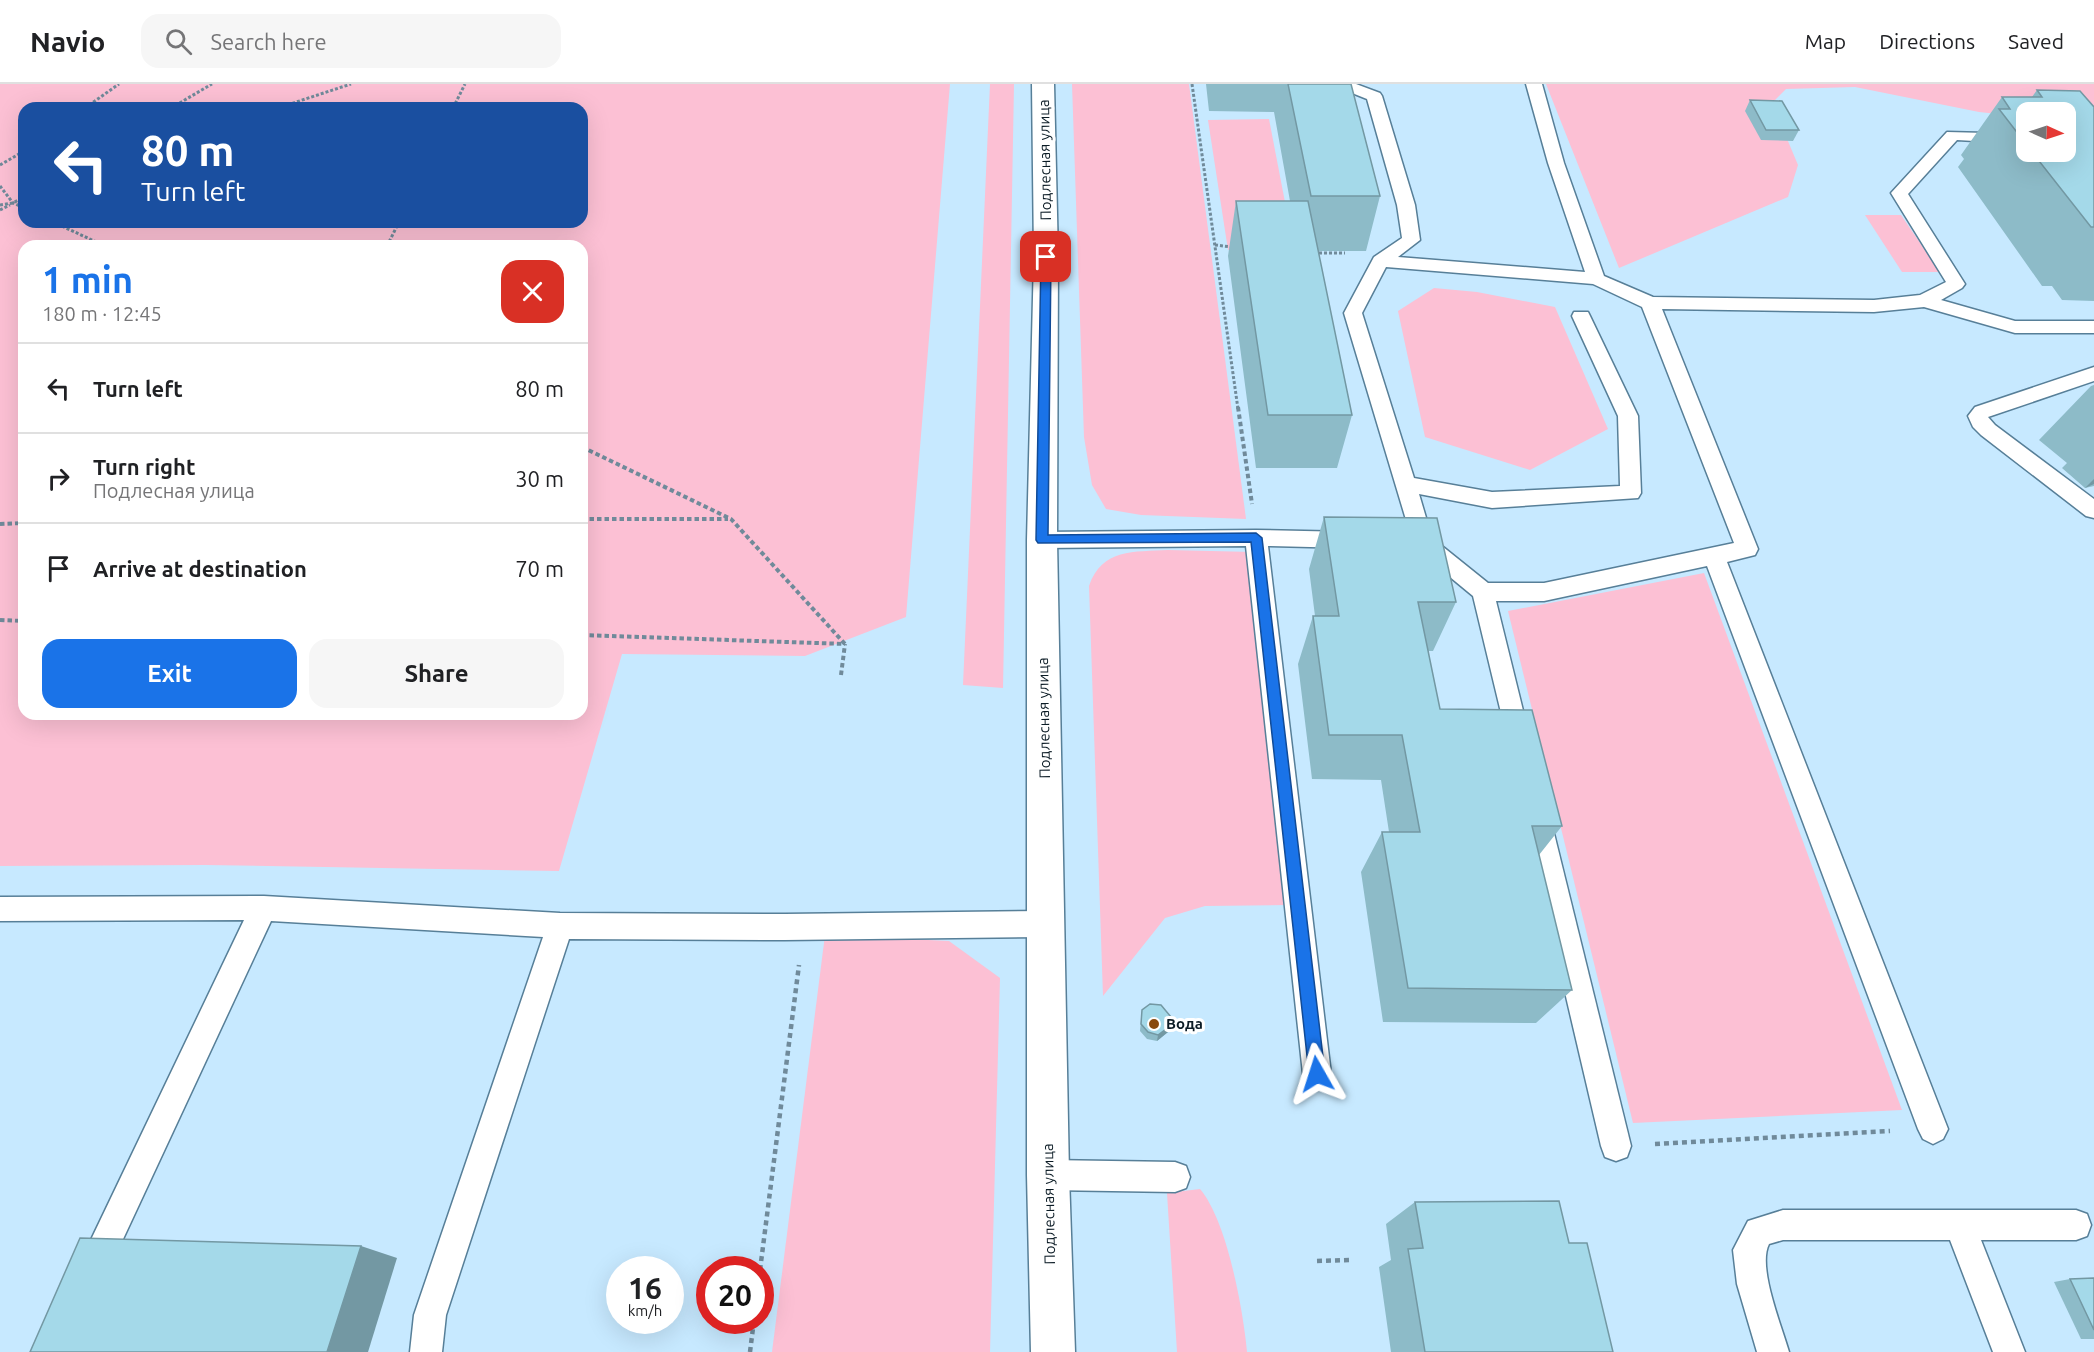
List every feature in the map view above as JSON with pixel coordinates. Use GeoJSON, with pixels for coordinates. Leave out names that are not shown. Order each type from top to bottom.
{"type":"FeatureCollection","features":[{"type":"Feature","properties":{"kind":"main road","name":"Подлесная улица"},"geometry":{"type":"LineString","coordinates":[[1043,84],[1046,257],[1042,540],[1048,1174],[1053,1352]]}},
{"type":"Feature","properties":{"kind":"lane"},"geometry":{"type":"LineString","coordinates":[[1342,84],[1374,96],[1406,205],[1411,240],[1380,261],[1353,313],[1421,533],[1409,541],[1482,592],[1544,592],[1747,549],[1650,303]]}},
{"type":"Feature","properties":{"kind":"lane"},"geometry":{"type":"LineString","coordinates":[[1534,84],[1556,164],[1596,279]]}},
{"type":"Feature","properties":{"kind":"lane"},"geometry":{"type":"LineString","coordinates":[[1924,301],[1956,284],[1899,193],[1953,135],[2016,138]]}},
{"type":"Feature","properties":{"kind":"lane"},"geometry":{"type":"LineString","coordinates":[[1380,261],[1596,279],[1650,303],[1874,306],[1924,301],[2015,327],[2094,327]]}},
{"type":"Feature","properties":{"kind":"lane"},"geometry":{"type":"LineString","coordinates":[[1406,484],[1492,500],[1630,493],[1628,416],[1581,316]]}},
{"type":"Feature","properties":{"kind":"lane"},"geometry":{"type":"LineString","coordinates":[[2094,374],[1982,412],[1978,416],[1980,422],[1988,430],[2094,510]]}},
{"type":"Feature","properties":{"kind":"lane"},"geometry":{"type":"LineString","coordinates":[[1042,540],[1256,538],[1374,540]]}},
{"type":"Feature","properties":{"kind":"lane"},"geometry":{"type":"LineString","coordinates":[[1256,538],[1317,1074]]}},
{"type":"Feature","properties":{"kind":"lane"},"geometry":{"type":"LineString","coordinates":[[1714,556],[1933,1129]]}},
{"type":"Feature","properties":{"kind":"lane"},"geometry":{"type":"LineString","coordinates":[[1482,592],[1616,1146]]}},
{"type":"Feature","properties":{"kind":"lane"},"geometry":{"type":"LineString","coordinates":[[0,909],[264,908],[560,926],[1047,924]]}},
{"type":"Feature","properties":{"kind":"lane"},"geometry":{"type":"LineString","coordinates":[[84,1287],[264,908]]}},
{"type":"Feature","properties":{"kind":"lane"},"geometry":{"type":"LineString","coordinates":[[426,1352],[430,1315],[560,926]]}},
{"type":"Feature","properties":{"kind":"lane"},"geometry":{"type":"LineString","coordinates":[[1048,1174],[1175,1178]]}},
{"type":"Feature","properties":{"kind":"lane"},"geometry":{"type":"LineString","coordinates":[[1773,1352],[1753,1284],[1749,1250],[1759,1232],[1783,1225],[2076,1225]]}},
{"type":"Feature","properties":{"kind":"lane"},"geometry":{"type":"LineString","coordinates":[[1959,1225],[2009,1352]]}},
{"type":"Feature","properties":{"kind":"path"},"geometry":{"type":"LineString","coordinates":[[94,102],[119,84]]}},
{"type":"Feature","properties":{"kind":"path"},"geometry":{"type":"LineString","coordinates":[[181,102],[212,84]]}},
{"type":"Feature","properties":{"kind":"path"},"geometry":{"type":"LineString","coordinates":[[296,102],[351,84]]}},
{"type":"Feature","properties":{"kind":"path"},"geometry":{"type":"LineString","coordinates":[[456,102],[465,84]]}},
{"type":"Feature","properties":{"kind":"path"},"geometry":{"type":"LineString","coordinates":[[1192,84],[1256,538]]}},
{"type":"Feature","properties":{"kind":"path"},"geometry":{"type":"LineString","coordinates":[[0,165],[18,154]]}},
{"type":"Feature","properties":{"kind":"path"},"geometry":{"type":"LineString","coordinates":[[0,186],[13,203],[18,205]]}},
{"type":"Feature","properties":{"kind":"path"},"geometry":{"type":"LineString","coordinates":[[0,210],[18,200]]}},
{"type":"Feature","properties":{"kind":"path"},"geometry":{"type":"LineString","coordinates":[[0,205],[13,203]]}},
{"type":"Feature","properties":{"kind":"path"},"geometry":{"type":"LineString","coordinates":[[66,228],[92,240]]}},
{"type":"Feature","properties":{"kind":"path"},"geometry":{"type":"LineString","coordinates":[[1310,253],[1376,253],[1411,240]]}},
{"type":"Feature","properties":{"kind":"path"},"geometry":{"type":"LineString","coordinates":[[1215,245],[1236,247]]}},
{"type":"Feature","properties":{"kind":"path"},"geometry":{"type":"LineString","coordinates":[[588,450],[731,519],[846,644]]}},
{"type":"Feature","properties":{"kind":"path"},"geometry":{"type":"LineString","coordinates":[[588,519],[731,519]]}},
{"type":"Feature","properties":{"kind":"path"},"geometry":{"type":"LineString","coordinates":[[0,524],[18,523]]}},
{"type":"Feature","properties":{"kind":"path"},"geometry":{"type":"LineString","coordinates":[[0,620],[18,621]]}},
{"type":"Feature","properties":{"kind":"path"},"geometry":{"type":"LineString","coordinates":[[588,635],[846,644]]}},
{"type":"Feature","properties":{"kind":"path"},"geometry":{"type":"LineString","coordinates":[[841,675],[846,644]]}},
{"type":"Feature","properties":{"kind":"path"},"geometry":{"type":"LineString","coordinates":[[762,1256],[804,926]]}},
{"type":"Feature","properties":{"kind":"path"},"geometry":{"type":"LineString","coordinates":[[1616,1146],[1933,1129]]}},
{"type":"Feature","properties":{"kind":"path"},"geometry":{"type":"LineString","coordinates":[[1317,1260],[1351,1260]]}},
{"type":"Feature","properties":{"kind":"path"},"geometry":{"type":"LineString","coordinates":[[750,1352],[752,1334]]}},
{"type":"Feature","properties":{"kind":"shaded area"},"geometry":{"type":"Polygon","coordinates":[[[0,84],[950,84],[906,617],[805,656],[622,654],[559,871],[205,865],[0,866],[0,84]]]}},
{"type":"Feature","properties":{"kind":"shaded area"},"geometry":{"type":"Polygon","coordinates":[[[990,84],[1014,84],[1003,688],[963,685],[990,84]]]}},
{"type":"Feature","properties":{"kind":"shaded area"},"geometry":{"type":"Polygon","coordinates":[[[1072,84],[1189,84],[1246,519],[1141,515],[1106,509],[1092,485],[1084,437],[1072,84]]]}},
{"type":"Feature","properties":{"kind":"shaded area"},"geometry":{"type":"Polygon","coordinates":[[[1546,84],[2094,84],[2094,125],[2076,117],[2076,102],[2016,102],[2016,116],[1979,112],[1855,87],[1786,89],[1772,103],[1798,165],[1788,197],[1619,268],[1546,84]]]}},
{"type":"Feature","properties":{"kind":"shaded area"},"geometry":{"type":"Polygon","coordinates":[[[1269,119],[1294,249],[1228,250],[1208,120],[1269,119]]]}},
{"type":"Feature","properties":{"kind":"shaded area"},"geometry":{"type":"Polygon","coordinates":[[[1865,215],[1901,215],[1940,272],[1902,272],[1865,215]]]}},
{"type":"Feature","properties":{"kind":"shaded area"},"geometry":{"type":"Polygon","coordinates":[[[1434,288],[1477,292],[1555,307],[1608,429],[1530,470],[1425,437],[1398,311],[1434,288]]]}},
{"type":"Feature","properties":{"kind":"shaded area"},"geometry":{"type":"Polygon","coordinates":[[[1168,550],[1253,552],[1288,905],[1205,906],[1165,918],[1103,996],[1089,586],[1102,565],[1111,558],[1131,552],[1168,550]]]}},
{"type":"Feature","properties":{"kind":"shaded area"},"geometry":{"type":"Polygon","coordinates":[[[1704,573],[1902,1110],[1633,1123],[1508,611],[1704,573]]]}},
{"type":"Feature","properties":{"kind":"shaded area"},"geometry":{"type":"Polygon","coordinates":[[[825,935],[949,941],[1000,978],[990,1352],[772,1352],[825,935]]]}},
{"type":"Feature","properties":{"kind":"shaded area"},"geometry":{"type":"Polygon","coordinates":[[[1200,1189],[1210,1203],[1226,1243],[1242,1313],[1247,1352],[1177,1352],[1167,1193],[1200,1189]]]}},
{"type":"Feature","properties":{"kind":"building"},"geometry":{"type":"Polygon","coordinates":[[[1288,84],[1351,84],[1380,196],[1311,196],[1288,84]]]}},
{"type":"Feature","properties":{"kind":"building"},"geometry":{"type":"Polygon","coordinates":[[[2037,90],[2080,91],[2094,107],[2094,227],[2091,227],[2040,162],[2076,162],[2076,102],[2016,102],[2016,131],[1999,109],[2010,109],[2002,97],[2042,97],[2037,90]]]}},
{"type":"Feature","properties":{"kind":"building"},"geometry":{"type":"Polygon","coordinates":[[[1750,100],[1782,101],[1799,130],[1766,130],[1750,100]]]}},
{"type":"Feature","properties":{"kind":"building"},"geometry":{"type":"Polygon","coordinates":[[[1236,201],[1308,201],[1352,415],[1268,415],[1236,201]]]}},
{"type":"Feature","properties":{"kind":"building"},"geometry":{"type":"Polygon","coordinates":[[[1324,517],[1437,518],[1456,602],[1418,602],[1440,709],[1532,710],[1562,826],[1532,826],[1572,990],[1408,988],[1382,832],[1420,832],[1402,735],[1329,735],[1313,616],[1339,616],[1324,517]]]}},
{"type":"Feature","properties":{"kind":"building","name":"Вода"},"geometry":{"type":"Polygon","coordinates":[[[1150,1004],[1161,1005],[1171,1017],[1170,1026],[1158,1035],[1148,1032],[1141,1024],[1142,1010],[1150,1004]]]}},
{"type":"Feature","properties":{"kind":"building"},"geometry":{"type":"Polygon","coordinates":[[[1559,1201],[1569,1243],[1587,1243],[1613,1352],[1425,1352],[1408,1249],[1423,1248],[1415,1202],[1559,1201]]]}},
{"type":"Feature","properties":{"kind":"building"},"geometry":{"type":"Polygon","coordinates":[[[80,1238],[361,1246],[327,1352],[30,1352],[80,1238]]]}},
{"type":"Feature","properties":{"kind":"building"},"geometry":{"type":"Polygon","coordinates":[[[2094,1278],[2094,1330],[2070,1279],[2094,1278]]]}},
{"type":"Feature","properties":{"kind":"place","name":"Вода"},"geometry":{"type":"Point","coordinates":[1154,1024]}},
{"type":"Feature","properties":{"kind":"route"},"geometry":{"type":"LineString","coordinates":[[1046,257],[1042,540],[1256,538],[1317,1074]]}}]}
